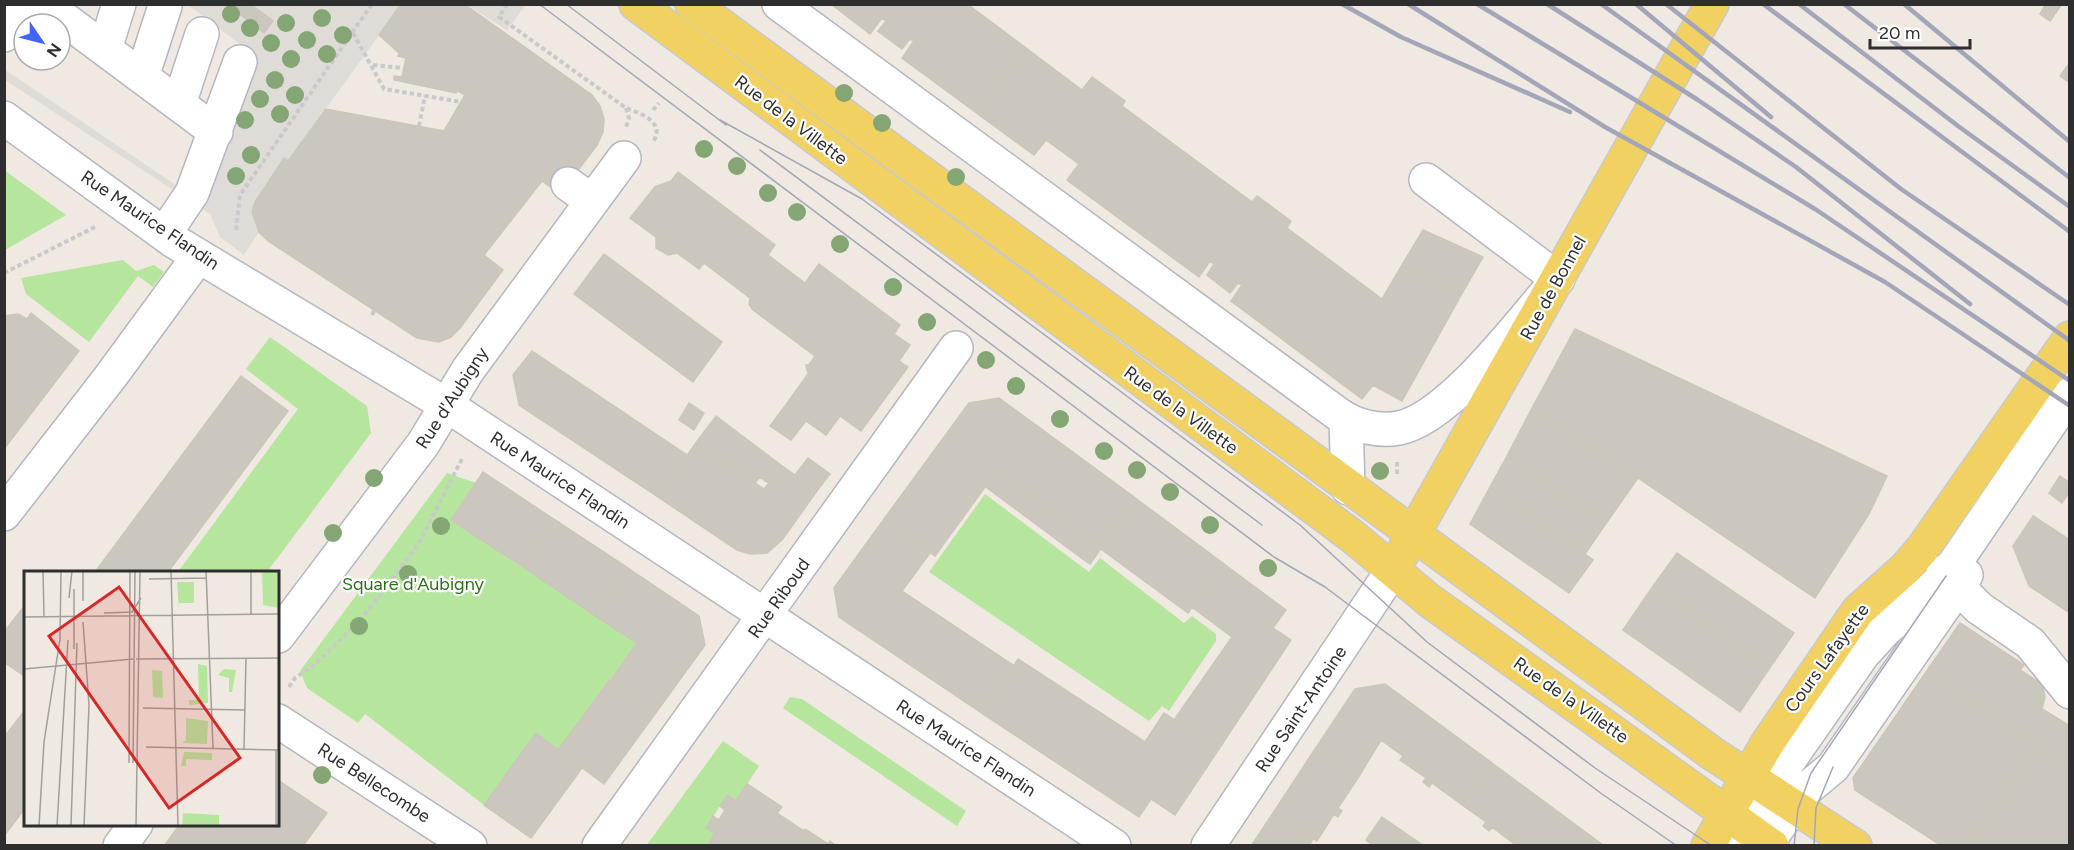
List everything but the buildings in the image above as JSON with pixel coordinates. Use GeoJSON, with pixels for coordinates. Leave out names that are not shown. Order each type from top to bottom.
{"type":"FeatureCollection","features":[{"type":"Feature","properties":{"kind":"main road","name":"Rue de la Villette"},"geometry":{"type":"LineString","coordinates":[[636,4],[1352,536],[1430,601],[1754,837]]}},
{"type":"Feature","properties":{"kind":"main road","name":"Rue de la Villette"},"geometry":{"type":"LineString","coordinates":[[692,4],[1713,754],[1855,846]]}},
{"type":"Feature","properties":{"kind":"main road","name":"Rue de Bonnel"},"geometry":{"type":"LineString","coordinates":[[1392,571],[1414,536],[1712,4]]}},
{"type":"Feature","properties":{"kind":"main road","name":"Cours Lafayette"},"geometry":{"type":"LineString","coordinates":[[1708,846],[1754,837],[1770,790],[1784,717],[1858,611],[1906,568],[1923,548],[2070,338]]}},
{"type":"Feature","properties":{"kind":"street"},"geometry":{"type":"LineString","coordinates":[[95,4],[108,51],[192,193],[152,225]]}},
{"type":"Feature","properties":{"kind":"street"},"geometry":{"type":"LineString","coordinates":[[108,51],[119,4]]}},
{"type":"Feature","properties":{"kind":"street"},"geometry":{"type":"LineString","coordinates":[[779,4],[1346,420],[1365,427],[1399,428],[1424,418],[1470,380],[1558,279],[1426,180]]}},
{"type":"Feature","properties":{"kind":"street"},"geometry":{"type":"LineString","coordinates":[[4,35],[15,24],[108,51],[192,29]]}},
{"type":"Feature","properties":{"kind":"street"},"geometry":{"type":"LineString","coordinates":[[108,51],[192,29]]}},
{"type":"Feature","properties":{"kind":"street"},"geometry":{"type":"LineString","coordinates":[[108,51],[192,29]]}},
{"type":"Feature","properties":{"kind":"street","name":"Rue Maurice Flandin"},"geometry":{"type":"LineString","coordinates":[[4,118],[152,225],[447,406],[1114,846]]}},
{"type":"Feature","properties":{"kind":"street","name":"Rue d'Aubigny"},"geometry":{"type":"LineString","coordinates":[[279,635],[423,444],[580,192],[624,159]]}},
{"type":"Feature","properties":{"kind":"street"},"geometry":{"type":"LineString","coordinates":[[4,514],[111,376],[193,264]]}},
{"type":"Feature","properties":{"kind":"street","name":"Rue Riboud"},"geometry":{"type":"LineString","coordinates":[[599,846],[956,348]]}},
{"type":"Feature","properties":{"kind":"street"},"geometry":{"type":"LineString","coordinates":[[1754,837],[1770,790],[1833,767],[2070,394]]}},
{"type":"Feature","properties":{"kind":"street"},"geometry":{"type":"LineString","coordinates":[[1346,420],[1348,488]]}},
{"type":"Feature","properties":{"kind":"street"},"geometry":{"type":"LineString","coordinates":[[1952,582],[2070,422]]}},
{"type":"Feature","properties":{"kind":"street"},"geometry":{"type":"LineString","coordinates":[[1923,548],[1952,582],[1979,608],[2030,643],[2070,692]]}},
{"type":"Feature","properties":{"kind":"street","name":"Rue Saint-Antoine"},"geometry":{"type":"LineString","coordinates":[[1208,846],[1392,571]]}},
{"type":"Feature","properties":{"kind":"street","name":"Rue Bellecombe"},"geometry":{"type":"LineString","coordinates":[[279,722],[470,846]]}},
{"type":"Feature","properties":{"kind":"street"},"geometry":{"type":"LineString","coordinates":[[120,846],[135,826]]}},
{"type":"Feature","properties":{"kind":"path"},"geometry":{"type":"LineString","coordinates":[[236,230],[240,195],[372,4]]}},
{"type":"Feature","properties":{"kind":"path"},"geometry":{"type":"LineString","coordinates":[[507,4],[499,16],[626,108]]}},
{"type":"Feature","properties":{"kind":"path"},"geometry":{"type":"LineString","coordinates":[[353,33],[373,65],[384,89],[461,102]]}},
{"type":"Feature","properties":{"kind":"path"},"geometry":{"type":"LineString","coordinates":[[373,65],[404,68]]}},
{"type":"Feature","properties":{"kind":"path"},"geometry":{"type":"LineString","coordinates":[[419,126],[425,96]]}},
{"type":"Feature","properties":{"kind":"path"},"geometry":{"type":"LineString","coordinates":[[653,110],[659,102]]}},
{"type":"Feature","properties":{"kind":"path"},"geometry":{"type":"LineString","coordinates":[[4,273],[103,222]]}},
{"type":"Feature","properties":{"kind":"path"},"geometry":{"type":"LineString","coordinates":[[289,687],[295,678],[314,665],[353,628],[383,592],[420,542],[438,511],[462,457],[469,458]]}},
{"type":"Feature","properties":{"kind":"green space"},"geometry":{"type":"Polygon","coordinates":[[[4,170],[66,215],[5,250],[4,250],[4,170]]]}},
{"type":"Feature","properties":{"kind":"green space"},"geometry":{"type":"Polygon","coordinates":[[[123,260],[136,271],[154,265],[164,272],[153,287],[138,276],[89,342],[26,294],[21,278],[123,260]]]}},
{"type":"Feature","properties":{"kind":"green space"},"geometry":{"type":"Polygon","coordinates":[[[270,337],[367,406],[371,433],[268,571],[179,571],[298,409],[246,369],[270,337]]]}},
{"type":"Feature","properties":{"kind":"green space","name":"Square d'Aubigny"},"geometry":{"type":"Polygon","coordinates":[[[447,473],[476,483],[451,520],[637,643],[558,750],[536,734],[484,805],[365,714],[358,723],[307,688],[300,671],[447,473]]]}},
{"type":"Feature","properties":{"kind":"green space"},"geometry":{"type":"Polygon","coordinates":[[[985,494],[1089,572],[1100,558],[1184,623],[1192,616],[1216,634],[1216,641],[1169,711],[1162,706],[1149,721],[929,572],[985,494]]]}},
{"type":"Feature","properties":{"kind":"green space"},"geometry":{"type":"Polygon","coordinates":[[[790,697],[802,699],[966,811],[957,826],[783,708],[790,697]]]}},
{"type":"Feature","properties":{"kind":"green space"},"geometry":{"type":"Polygon","coordinates":[[[723,741],[759,766],[736,801],[727,795],[706,828],[715,833],[707,845],[646,846],[723,741]]]}},
{"type":"Feature","properties":{"kind":"shaded area"},"geometry":{"type":"Polygon","coordinates":[[[188,5],[227,5],[264,32],[250,5],[401,5],[288,161],[283,159],[255,202],[252,212],[259,232],[244,255],[220,237],[210,214],[5,80],[4,69],[201,202],[249,51],[188,5]]]}},
{"type":"Feature","properties":{"kind":"shaded area"},"geometry":{"type":"Polygon","coordinates":[[[467,5],[526,5],[507,30],[467,5]]]}},
{"type":"Feature","properties":{"kind":"tram line"},"geometry":{"type":"LineString","coordinates":[[539,4],[1274,557],[1325,587],[1602,794],[1677,846]]}},
{"type":"Feature","properties":{"kind":"tram line"},"geometry":{"type":"LineString","coordinates":[[566,4],[726,125]]}},
{"type":"Feature","properties":{"kind":"tram line"},"geometry":{"type":"LineString","coordinates":[[720,120],[862,199],[1300,525],[1427,642],[1595,768],[1712,846]]}},
{"type":"Feature","properties":{"kind":"tram line"},"geometry":{"type":"LineString","coordinates":[[760,150],[1262,525]]}},
{"type":"Feature","properties":{"kind":"tram line"},"geometry":{"type":"LineString","coordinates":[[1794,846],[1798,809],[1811,773],[1946,576]]}},
{"type":"Feature","properties":{"kind":"tram line"},"geometry":{"type":"LineString","coordinates":[[1814,846],[1816,808],[1833,767]]}},
{"type":"Feature","properties":{"kind":"railway"},"geometry":{"type":"LineString","coordinates":[[1342,4],[1401,37],[1570,112]]}},
{"type":"Feature","properties":{"kind":"railway"},"geometry":{"type":"LineString","coordinates":[[1408,4],[1605,127],[1885,282],[2070,406]]}},
{"type":"Feature","properties":{"kind":"railway"},"geometry":{"type":"LineString","coordinates":[[1477,4],[1815,209],[2070,381]]}},
{"type":"Feature","properties":{"kind":"railway"},"geometry":{"type":"LineString","coordinates":[[1547,4],[1698,100],[1796,167],[1970,304]]}},
{"type":"Feature","properties":{"kind":"railway"},"geometry":{"type":"LineString","coordinates":[[1601,4],[2070,341]]}},
{"type":"Feature","properties":{"kind":"railway"},"geometry":{"type":"LineString","coordinates":[[1636,4],[1771,117]]}},
{"type":"Feature","properties":{"kind":"railway"},"geometry":{"type":"LineString","coordinates":[[1666,4],[1901,189],[2070,305]]}},
{"type":"Feature","properties":{"kind":"railway"},"geometry":{"type":"LineString","coordinates":[[1763,4],[2070,232]]}},
{"type":"Feature","properties":{"kind":"railway"},"geometry":{"type":"LineString","coordinates":[[1799,4],[1958,126],[2070,207]]}},
{"type":"Feature","properties":{"kind":"railway"},"geometry":{"type":"LineString","coordinates":[[1844,4],[2070,178]]}},
{"type":"Feature","properties":{"kind":"railway"},"geometry":{"type":"LineString","coordinates":[[1904,4],[2070,142]]}}]}
